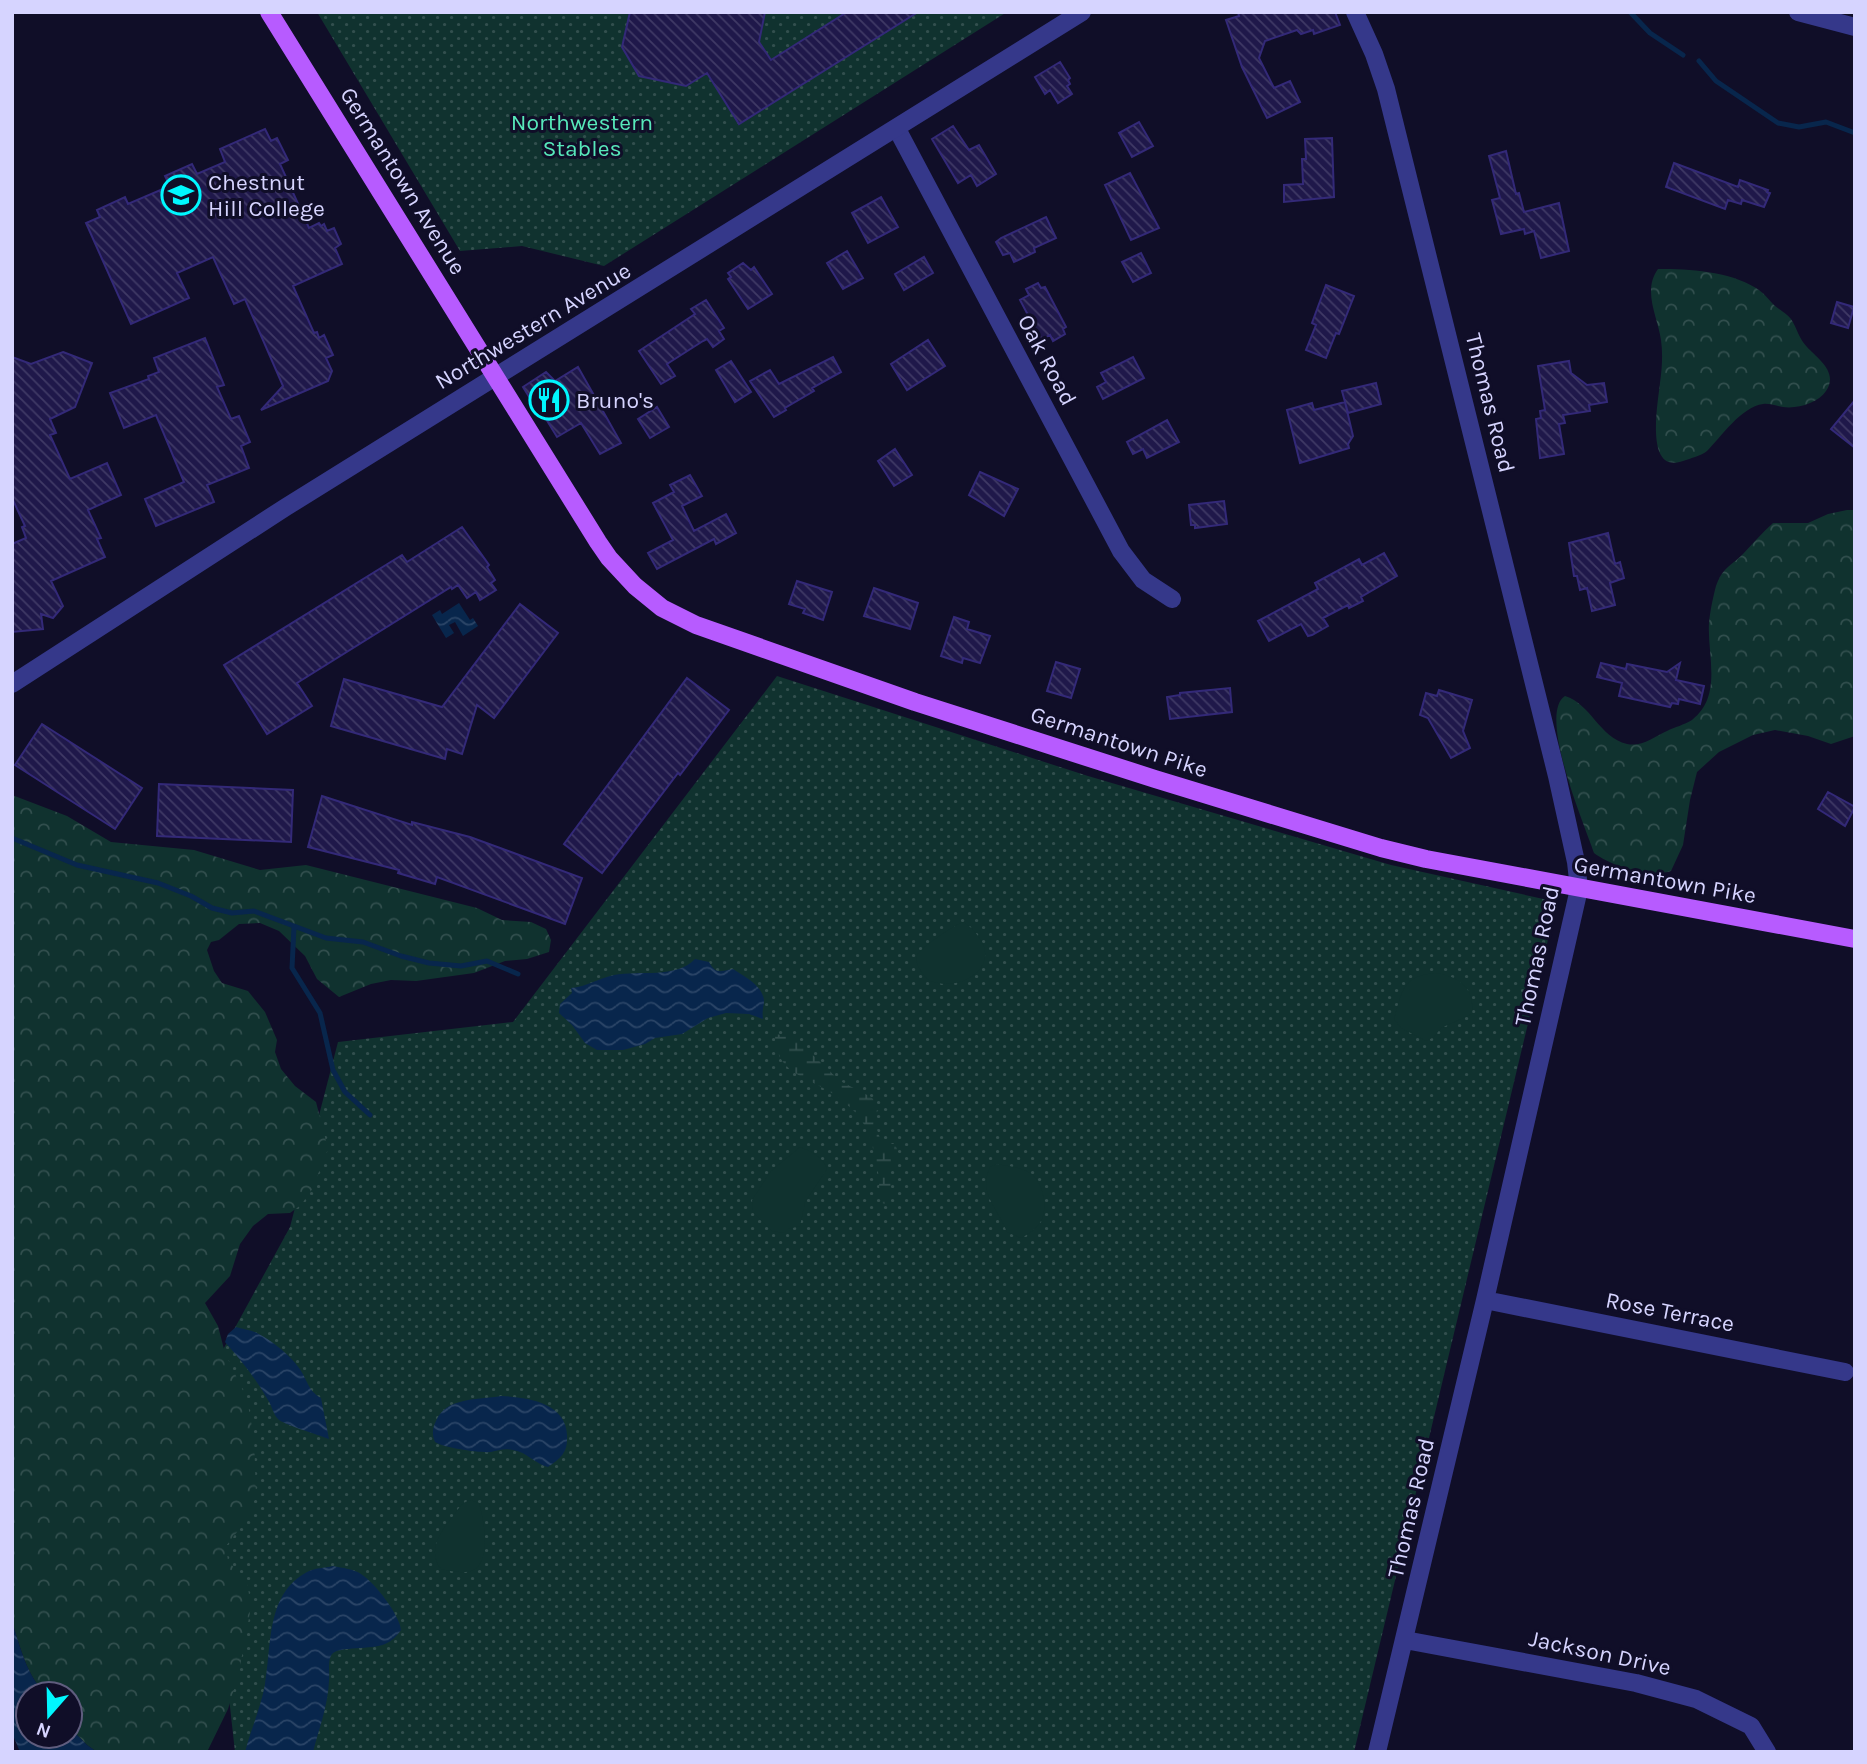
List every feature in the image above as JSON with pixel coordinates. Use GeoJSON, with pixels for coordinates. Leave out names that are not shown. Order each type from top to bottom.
{"type":"FeatureCollection","features":[{"type":"Feature","properties":{"kind":"main road","name":"Germantown Avenue"},"geometry":{"type":"LineString","coordinates":[[269,12],[495,377]]}},
{"type":"Feature","properties":{"kind":"main road","name":"Germantown Pike"},"geometry":{"type":"LineString","coordinates":[[495,377],[609,558],[635,586],[679,618],[714,633],[915,702],[1279,817],[1426,859],[1855,939]]}},
{"type":"Feature","properties":{"kind":"street","name":"Northwestern Avenue"},"geometry":{"type":"LineString","coordinates":[[12,684],[286,508],[1082,12]]}},
{"type":"Feature","properties":{"kind":"street","name":"Thomas Road"},"geometry":{"type":"LineString","coordinates":[[1355,12],[1386,89],[1553,764],[1576,862],[1579,889],[1485,1300],[1377,1752]]}},
{"type":"Feature","properties":{"kind":"street"},"geometry":{"type":"LineString","coordinates":[[1798,12],[1855,27]]}},
{"type":"Feature","properties":{"kind":"street","name":"Oak Road"},"geometry":{"type":"LineString","coordinates":[[897,129],[1121,551],[1143,580],[1172,600]]}},
{"type":"Feature","properties":{"kind":"street","name":"Rose Terrace"},"geometry":{"type":"LineString","coordinates":[[1485,1300],[1845,1371]]}},
{"type":"Feature","properties":{"kind":"street","name":"Jackson Drive"},"geometry":{"type":"LineString","coordinates":[[1405,1640],[1636,1683],[1696,1699],[1751,1726],[1767,1752]]}},
{"type":"Feature","properties":{"kind":"green space","name":"Northwestern Stables"},"geometry":{"type":"Polygon","coordinates":[[[317,12],[1007,12],[604,266],[522,246],[460,251],[317,12]]]}},
{"type":"Feature","properties":{"kind":"green space"},"geometry":{"type":"Polygon","coordinates":[[[1658,269],[1721,275],[1745,282],[1759,290],[1791,319],[1804,344],[1825,366],[1830,378],[1826,391],[1813,402],[1801,406],[1755,406],[1739,416],[1705,453],[1683,461],[1671,462],[1663,458],[1656,435],[1662,345],[1651,295],[1653,277],[1658,269]]]}},
{"type":"Feature","properties":{"kind":"green space"},"geometry":{"type":"Polygon","coordinates":[[[1855,510],[1855,736],[1831,744],[1808,736],[1775,730],[1753,735],[1719,752],[1697,772],[1683,845],[1671,871],[1652,873],[1631,870],[1594,853],[1573,796],[1559,746],[1556,724],[1558,707],[1565,696],[1582,706],[1609,735],[1632,745],[1643,743],[1692,720],[1702,710],[1710,687],[1709,619],[1716,586],[1724,571],[1773,523],[1808,523],[1828,514],[1855,510]]]}},
{"type":"Feature","properties":{"kind":"green space"},"geometry":{"type":"Polygon","coordinates":[[[777,676],[1088,776],[1391,865],[1557,902],[1354,1752],[235,1752],[196,1399],[290,1227],[338,1042],[513,1022],[777,676]]]}},
{"type":"Feature","properties":{"kind":"green space"},"geometry":{"type":"Polygon","coordinates":[[[12,795],[67,816],[111,842],[194,850],[260,870],[306,865],[477,908],[502,920],[531,922],[546,929],[551,940],[549,952],[527,959],[505,961],[474,973],[371,984],[339,997],[317,979],[305,956],[279,931],[260,923],[239,924],[219,940],[211,942],[207,950],[214,971],[222,983],[248,991],[265,1012],[277,1040],[275,1052],[281,1069],[295,1086],[316,1102],[328,1149],[313,1188],[301,1205],[290,1213],[268,1214],[253,1226],[240,1244],[230,1276],[205,1303],[218,1326],[225,1353],[247,1399],[254,1438],[256,1495],[249,1517],[226,1546],[228,1561],[247,1582],[251,1607],[238,1677],[228,1709],[207,1752],[97,1752],[84,1742],[84,1680],[35,1680],[12,1622],[12,795]]]}},
{"type":"Feature","properties":{"kind":"green space"},"geometry":{"type":"Polygon","coordinates":[[[963,922],[974,930],[982,942],[985,959],[982,966],[963,981],[946,984],[930,981],[918,967],[916,959],[919,952],[963,922]]]}},
{"type":"Feature","properties":{"kind":"green space"},"geometry":{"type":"Polygon","coordinates":[[[1435,973],[1451,977],[1463,984],[1471,997],[1472,1014],[1441,1028],[1434,1037],[1426,1041],[1401,1028],[1394,1019],[1405,987],[1416,978],[1435,973]]]}},
{"type":"Feature","properties":{"kind":"green space"},"geometry":{"type":"Polygon","coordinates":[[[775,1034],[794,1037],[840,1081],[877,1103],[879,1109],[873,1118],[882,1144],[895,1144],[900,1157],[898,1164],[890,1170],[891,1201],[882,1203],[873,1148],[860,1118],[837,1096],[801,1077],[785,1065],[776,1047],[775,1034]]]}},
{"type":"Feature","properties":{"kind":"green space"},"geometry":{"type":"Polygon","coordinates":[[[800,1147],[816,1155],[827,1169],[805,1202],[800,1226],[784,1233],[772,1231],[753,1212],[752,1200],[771,1171],[800,1147]]]}},
{"type":"Feature","properties":{"kind":"green space"},"geometry":{"type":"Polygon","coordinates":[[[997,1164],[1026,1171],[1034,1176],[1041,1187],[1044,1214],[1038,1225],[1021,1238],[1007,1232],[988,1193],[986,1185],[990,1167],[997,1164]]]}},
{"type":"Feature","properties":{"kind":"green space"},"geometry":{"type":"Polygon","coordinates":[[[470,1500],[479,1503],[484,1528],[485,1548],[480,1564],[467,1572],[441,1569],[435,1555],[437,1540],[459,1508],[470,1500]]]}},
{"type":"Feature","properties":{"kind":"water"},"geometry":{"type":"Polygon","coordinates":[[[459,603],[470,620],[473,618],[478,626],[463,636],[455,622],[449,625],[454,633],[446,638],[432,615],[440,610],[442,614],[459,603]]]}},
{"type":"Feature","properties":{"kind":"water"},"geometry":{"type":"Polygon","coordinates":[[[695,959],[709,962],[719,971],[733,969],[753,982],[763,996],[763,1019],[749,1014],[726,1013],[708,1018],[682,1034],[655,1038],[645,1044],[623,1050],[597,1050],[585,1043],[559,1013],[560,1004],[572,993],[571,988],[614,975],[668,972],[695,959]]]}},
{"type":"Feature","properties":{"kind":"water"},"geometry":{"type":"Polygon","coordinates":[[[236,1327],[262,1336],[280,1348],[295,1363],[310,1388],[321,1398],[329,1439],[286,1424],[276,1417],[258,1385],[225,1342],[228,1334],[236,1327]]]}},
{"type":"Feature","properties":{"kind":"water"},"geometry":{"type":"Polygon","coordinates":[[[501,1396],[533,1400],[552,1408],[560,1415],[567,1435],[565,1450],[548,1467],[513,1450],[479,1452],[435,1442],[435,1424],[447,1408],[464,1401],[501,1396]]]}},
{"type":"Feature","properties":{"kind":"water"},"geometry":{"type":"Polygon","coordinates":[[[333,1566],[355,1571],[367,1578],[391,1608],[401,1630],[385,1644],[341,1650],[332,1654],[327,1699],[313,1752],[245,1752],[263,1693],[273,1621],[284,1593],[294,1581],[310,1571],[333,1566]]]}},
{"type":"Feature","properties":{"kind":"water"},"geometry":{"type":"Polygon","coordinates":[[[12,1622],[21,1651],[35,1680],[14,1680],[14,1738],[12,1622]]]}},
{"type":"Feature","properties":{"kind":"water"},"geometry":{"type":"Polygon","coordinates":[[[84,1742],[97,1752],[19,1750],[84,1750],[84,1742]]]}},
{"type":"Feature","properties":{"kind":"building","name":"Northwestern Stables"},"geometry":{"type":"Polygon","coordinates":[[[630,12],[765,12],[759,42],[771,60],[847,12],[918,12],[739,124],[707,73],[686,86],[639,76],[622,47],[630,12]]]}},
{"type":"Feature","properties":{"kind":"building"},"geometry":{"type":"Polygon","coordinates":[[[1238,12],[1335,12],[1340,25],[1314,34],[1313,30],[1301,34],[1297,30],[1265,41],[1259,58],[1274,88],[1290,81],[1300,102],[1267,118],[1242,67],[1226,20],[1239,16],[1238,12]]]}},
{"type":"Feature","properties":{"kind":"building"},"geometry":{"type":"Polygon","coordinates":[[[1060,62],[1070,78],[1070,84],[1067,86],[1072,94],[1058,103],[1050,90],[1045,94],[1035,77],[1060,62]]]}},
{"type":"Feature","properties":{"kind":"building"},"geometry":{"type":"Polygon","coordinates":[[[1139,122],[1153,146],[1132,157],[1119,133],[1139,122]]]}},
{"type":"Feature","properties":{"kind":"building"},"geometry":{"type":"Polygon","coordinates":[[[953,126],[969,150],[979,145],[996,174],[977,186],[971,175],[958,183],[932,139],[953,126]]]}},
{"type":"Feature","properties":{"kind":"building"},"geometry":{"type":"Polygon","coordinates":[[[265,129],[271,141],[277,138],[288,160],[280,164],[309,228],[319,223],[321,226],[324,224],[327,231],[334,228],[341,244],[335,248],[342,264],[293,286],[314,333],[317,332],[319,338],[324,335],[333,355],[326,358],[332,371],[328,381],[261,410],[283,386],[245,299],[234,304],[213,257],[177,273],[189,298],[131,324],[86,223],[100,217],[97,210],[125,197],[128,204],[170,186],[165,176],[192,164],[197,174],[225,162],[220,149],[265,129]]]}},
{"type":"Feature","properties":{"kind":"building"},"geometry":{"type":"Polygon","coordinates":[[[1332,138],[1334,197],[1284,202],[1284,185],[1303,184],[1302,159],[1306,159],[1305,139],[1332,138]]]}},
{"type":"Feature","properties":{"kind":"building"},"geometry":{"type":"Polygon","coordinates":[[[1506,151],[1516,194],[1519,193],[1524,212],[1559,203],[1569,251],[1541,258],[1534,231],[1525,234],[1524,229],[1501,234],[1492,200],[1500,198],[1489,156],[1506,151]]]}},
{"type":"Feature","properties":{"kind":"building"},"geometry":{"type":"Polygon","coordinates":[[[1674,163],[1738,187],[1740,180],[1770,193],[1764,207],[1742,200],[1741,204],[1728,200],[1725,209],[1666,187],[1674,163]]]}},
{"type":"Feature","properties":{"kind":"building"},"geometry":{"type":"Polygon","coordinates":[[[1130,173],[1159,228],[1131,240],[1105,185],[1130,173]]]}},
{"type":"Feature","properties":{"kind":"building"},"geometry":{"type":"Polygon","coordinates":[[[881,197],[898,227],[868,243],[852,213],[881,197]]]}},
{"type":"Feature","properties":{"kind":"building"},"geometry":{"type":"Polygon","coordinates":[[[1046,217],[1056,238],[1034,248],[1035,252],[1014,262],[1010,253],[1003,255],[996,242],[1046,217]]]}},
{"type":"Feature","properties":{"kind":"building"},"geometry":{"type":"Polygon","coordinates":[[[847,251],[863,278],[843,289],[827,263],[847,251]]]}},
{"type":"Feature","properties":{"kind":"building"},"geometry":{"type":"Polygon","coordinates":[[[1141,253],[1151,273],[1133,282],[1122,262],[1141,253]]]}},
{"type":"Feature","properties":{"kind":"building"},"geometry":{"type":"Polygon","coordinates":[[[924,257],[933,273],[904,290],[895,274],[924,257]]]}},
{"type":"Feature","properties":{"kind":"building"},"geometry":{"type":"Polygon","coordinates":[[[743,263],[751,270],[754,267],[772,294],[748,309],[728,279],[731,277],[728,273],[743,263]]]}},
{"type":"Feature","properties":{"kind":"building"},"geometry":{"type":"Polygon","coordinates":[[[1038,283],[1041,288],[1045,287],[1066,327],[1063,329],[1065,334],[1053,341],[1050,335],[1041,340],[1020,300],[1029,295],[1026,289],[1038,283]]]}},
{"type":"Feature","properties":{"kind":"building"},"geometry":{"type":"Polygon","coordinates":[[[1326,285],[1354,296],[1326,358],[1306,350],[1316,325],[1312,323],[1326,285]]]}},
{"type":"Feature","properties":{"kind":"building"},"geometry":{"type":"Polygon","coordinates":[[[706,300],[724,328],[719,331],[724,339],[713,347],[707,339],[667,364],[675,376],[661,384],[639,351],[695,314],[691,309],[706,300]]]}},
{"type":"Feature","properties":{"kind":"building"},"geometry":{"type":"Polygon","coordinates":[[[1837,302],[1854,307],[1848,328],[1831,323],[1837,302]]]}},
{"type":"Feature","properties":{"kind":"building"},"geometry":{"type":"Polygon","coordinates":[[[205,338],[224,385],[217,387],[231,419],[239,416],[250,442],[241,446],[249,468],[207,485],[214,502],[156,526],[145,499],[184,482],[156,415],[124,428],[110,393],[149,379],[148,376],[159,372],[154,358],[205,338]]]}},
{"type":"Feature","properties":{"kind":"building"},"geometry":{"type":"Polygon","coordinates":[[[928,340],[945,366],[907,390],[891,364],[928,340]]]}},
{"type":"Feature","properties":{"kind":"building"},"geometry":{"type":"Polygon","coordinates":[[[63,352],[92,363],[75,407],[50,419],[56,433],[50,435],[70,479],[107,463],[121,495],[88,510],[101,538],[97,539],[105,557],[51,581],[63,606],[53,618],[41,614],[43,629],[12,632],[12,544],[26,538],[22,527],[25,526],[12,498],[12,357],[31,364],[63,352]]]}},
{"type":"Feature","properties":{"kind":"building"},"geometry":{"type":"Polygon","coordinates":[[[833,357],[841,372],[812,388],[814,391],[774,417],[750,381],[770,370],[779,384],[833,357]]]}},
{"type":"Feature","properties":{"kind":"building"},"geometry":{"type":"Polygon","coordinates":[[[1133,357],[1144,378],[1103,399],[1097,387],[1106,382],[1101,373],[1133,357]]]}},
{"type":"Feature","properties":{"kind":"building"},"geometry":{"type":"Polygon","coordinates":[[[731,361],[751,392],[735,402],[716,370],[731,361]]]}},
{"type":"Feature","properties":{"kind":"building"},"geometry":{"type":"Polygon","coordinates":[[[1569,361],[1571,373],[1587,385],[1604,383],[1607,402],[1589,405],[1590,411],[1563,415],[1565,423],[1559,424],[1564,454],[1540,458],[1536,419],[1541,418],[1540,411],[1545,410],[1538,366],[1569,361]]]}},
{"type":"Feature","properties":{"kind":"building"},"geometry":{"type":"Polygon","coordinates":[[[578,367],[621,443],[600,454],[581,423],[557,437],[523,387],[546,372],[555,381],[578,367]]]}},
{"type":"Feature","properties":{"kind":"building"},"geometry":{"type":"Polygon","coordinates":[[[1376,383],[1381,404],[1348,413],[1342,391],[1376,383]]]}},
{"type":"Feature","properties":{"kind":"building"},"geometry":{"type":"Polygon","coordinates":[[[1855,400],[1855,448],[1831,429],[1855,400]]]}},
{"type":"Feature","properties":{"kind":"building"},"geometry":{"type":"Polygon","coordinates":[[[1345,402],[1353,436],[1348,444],[1349,448],[1300,463],[1287,410],[1312,403],[1314,410],[1345,402]]]}},
{"type":"Feature","properties":{"kind":"building"},"geometry":{"type":"Polygon","coordinates":[[[657,407],[669,427],[650,438],[638,419],[657,407]]]}},
{"type":"Feature","properties":{"kind":"building"},"geometry":{"type":"Polygon","coordinates":[[[1167,420],[1179,442],[1147,458],[1143,449],[1133,454],[1127,442],[1167,420]]]}},
{"type":"Feature","properties":{"kind":"building"},"geometry":{"type":"Polygon","coordinates":[[[895,449],[912,475],[894,486],[878,461],[895,449]]]}},
{"type":"Feature","properties":{"kind":"building"},"geometry":{"type":"Polygon","coordinates":[[[980,472],[1018,489],[1004,516],[969,495],[980,472]]]}},
{"type":"Feature","properties":{"kind":"building"},"geometry":{"type":"Polygon","coordinates":[[[690,475],[702,496],[682,506],[694,531],[726,514],[736,533],[716,544],[714,539],[657,569],[648,553],[673,540],[653,503],[674,492],[670,485],[690,475]]]}},
{"type":"Feature","properties":{"kind":"building"},"geometry":{"type":"Polygon","coordinates":[[[1224,501],[1227,524],[1195,528],[1195,525],[1191,525],[1189,505],[1224,501]]]}},
{"type":"Feature","properties":{"kind":"building"},"geometry":{"type":"Polygon","coordinates":[[[462,527],[489,565],[487,567],[495,580],[491,583],[496,590],[480,600],[476,592],[467,598],[458,585],[452,589],[451,587],[297,683],[312,706],[267,734],[224,665],[402,555],[407,562],[462,527]]]}},
{"type":"Feature","properties":{"kind":"building"},"geometry":{"type":"Polygon","coordinates":[[[1608,533],[1615,564],[1620,562],[1624,578],[1610,583],[1615,605],[1592,611],[1587,588],[1580,590],[1577,576],[1574,576],[1569,543],[1608,533]]]}},
{"type":"Feature","properties":{"kind":"building"},"geometry":{"type":"Polygon","coordinates":[[[1384,553],[1397,576],[1361,597],[1363,601],[1349,608],[1348,605],[1323,618],[1328,626],[1312,635],[1308,636],[1301,624],[1269,641],[1258,621],[1318,589],[1315,583],[1359,559],[1362,565],[1384,553]]]}},
{"type":"Feature","properties":{"kind":"building"},"geometry":{"type":"Polygon","coordinates":[[[797,581],[832,592],[823,620],[803,613],[805,609],[789,604],[797,581]]]}},
{"type":"Feature","properties":{"kind":"building"},"geometry":{"type":"Polygon","coordinates":[[[874,588],[918,603],[910,629],[864,616],[874,588]]]}},
{"type":"Feature","properties":{"kind":"building"},"geometry":{"type":"Polygon","coordinates":[[[520,604],[558,633],[494,718],[477,705],[462,754],[447,749],[445,759],[331,726],[344,679],[442,707],[520,604]]]}},
{"type":"Feature","properties":{"kind":"building"},"geometry":{"type":"Polygon","coordinates":[[[954,617],[969,622],[967,629],[990,636],[980,663],[963,658],[962,663],[941,656],[954,617]]]}},
{"type":"Feature","properties":{"kind":"building"},"geometry":{"type":"Polygon","coordinates":[[[1056,662],[1080,669],[1071,698],[1047,691],[1056,662]]]}},
{"type":"Feature","properties":{"kind":"building"},"geometry":{"type":"Polygon","coordinates":[[[1601,663],[1626,669],[1627,664],[1667,672],[1680,663],[1676,680],[1704,686],[1700,704],[1679,699],[1678,704],[1672,703],[1670,707],[1619,696],[1622,683],[1597,677],[1601,663]]]}},
{"type":"Feature","properties":{"kind":"building"},"geometry":{"type":"Polygon","coordinates":[[[687,678],[729,710],[602,873],[564,844],[687,678]]]}},
{"type":"Feature","properties":{"kind":"building"},"geometry":{"type":"Polygon","coordinates":[[[1230,688],[1232,712],[1170,719],[1167,697],[1180,693],[1230,688]]]}},
{"type":"Feature","properties":{"kind":"building"},"geometry":{"type":"Polygon","coordinates":[[[1439,690],[1472,700],[1463,731],[1470,748],[1451,758],[1428,718],[1420,715],[1426,693],[1437,696],[1439,690]]]}},
{"type":"Feature","properties":{"kind":"building"},"geometry":{"type":"Polygon","coordinates":[[[42,724],[142,788],[115,829],[15,765],[42,724]]]}},
{"type":"Feature","properties":{"kind":"building"},"geometry":{"type":"Polygon","coordinates":[[[159,784],[293,790],[291,842],[157,836],[159,784]]]}},
{"type":"Feature","properties":{"kind":"building"},"geometry":{"type":"Polygon","coordinates":[[[1828,792],[1855,807],[1845,826],[1818,809],[1828,792]]]}},
{"type":"Feature","properties":{"kind":"building"},"geometry":{"type":"Polygon","coordinates":[[[322,796],[412,825],[412,822],[470,837],[582,878],[565,924],[437,877],[435,884],[398,873],[399,870],[308,847],[322,796]]]}},
{"type":"Feature","properties":{"kind":"waterway"},"geometry":{"type":"LineString","coordinates":[[1630,12],[1650,33],[1683,55]]}},
{"type":"Feature","properties":{"kind":"waterway"},"geometry":{"type":"LineString","coordinates":[[1699,61],[1716,81],[1778,123],[1799,127],[1826,122],[1855,133]]}},
{"type":"Feature","properties":{"kind":"waterway"},"geometry":{"type":"LineString","coordinates":[[12,838],[77,865],[158,883],[212,908],[232,913],[254,911],[326,938],[363,942],[429,963],[461,966],[487,961],[518,974]]}},
{"type":"Feature","properties":{"kind":"waterway"},"geometry":{"type":"LineString","coordinates":[[294,927],[292,968],[320,1013],[333,1070],[345,1092],[370,1115]]}},
{"type":"Feature","properties":{"kind":"place","name":"Chestnut Hill College"},"geometry":{"type":"Point","coordinates":[181,195]}},
{"type":"Feature","properties":{"kind":"place","name":"Bruno's"},"geometry":{"type":"Point","coordinates":[549,400]}}]}
